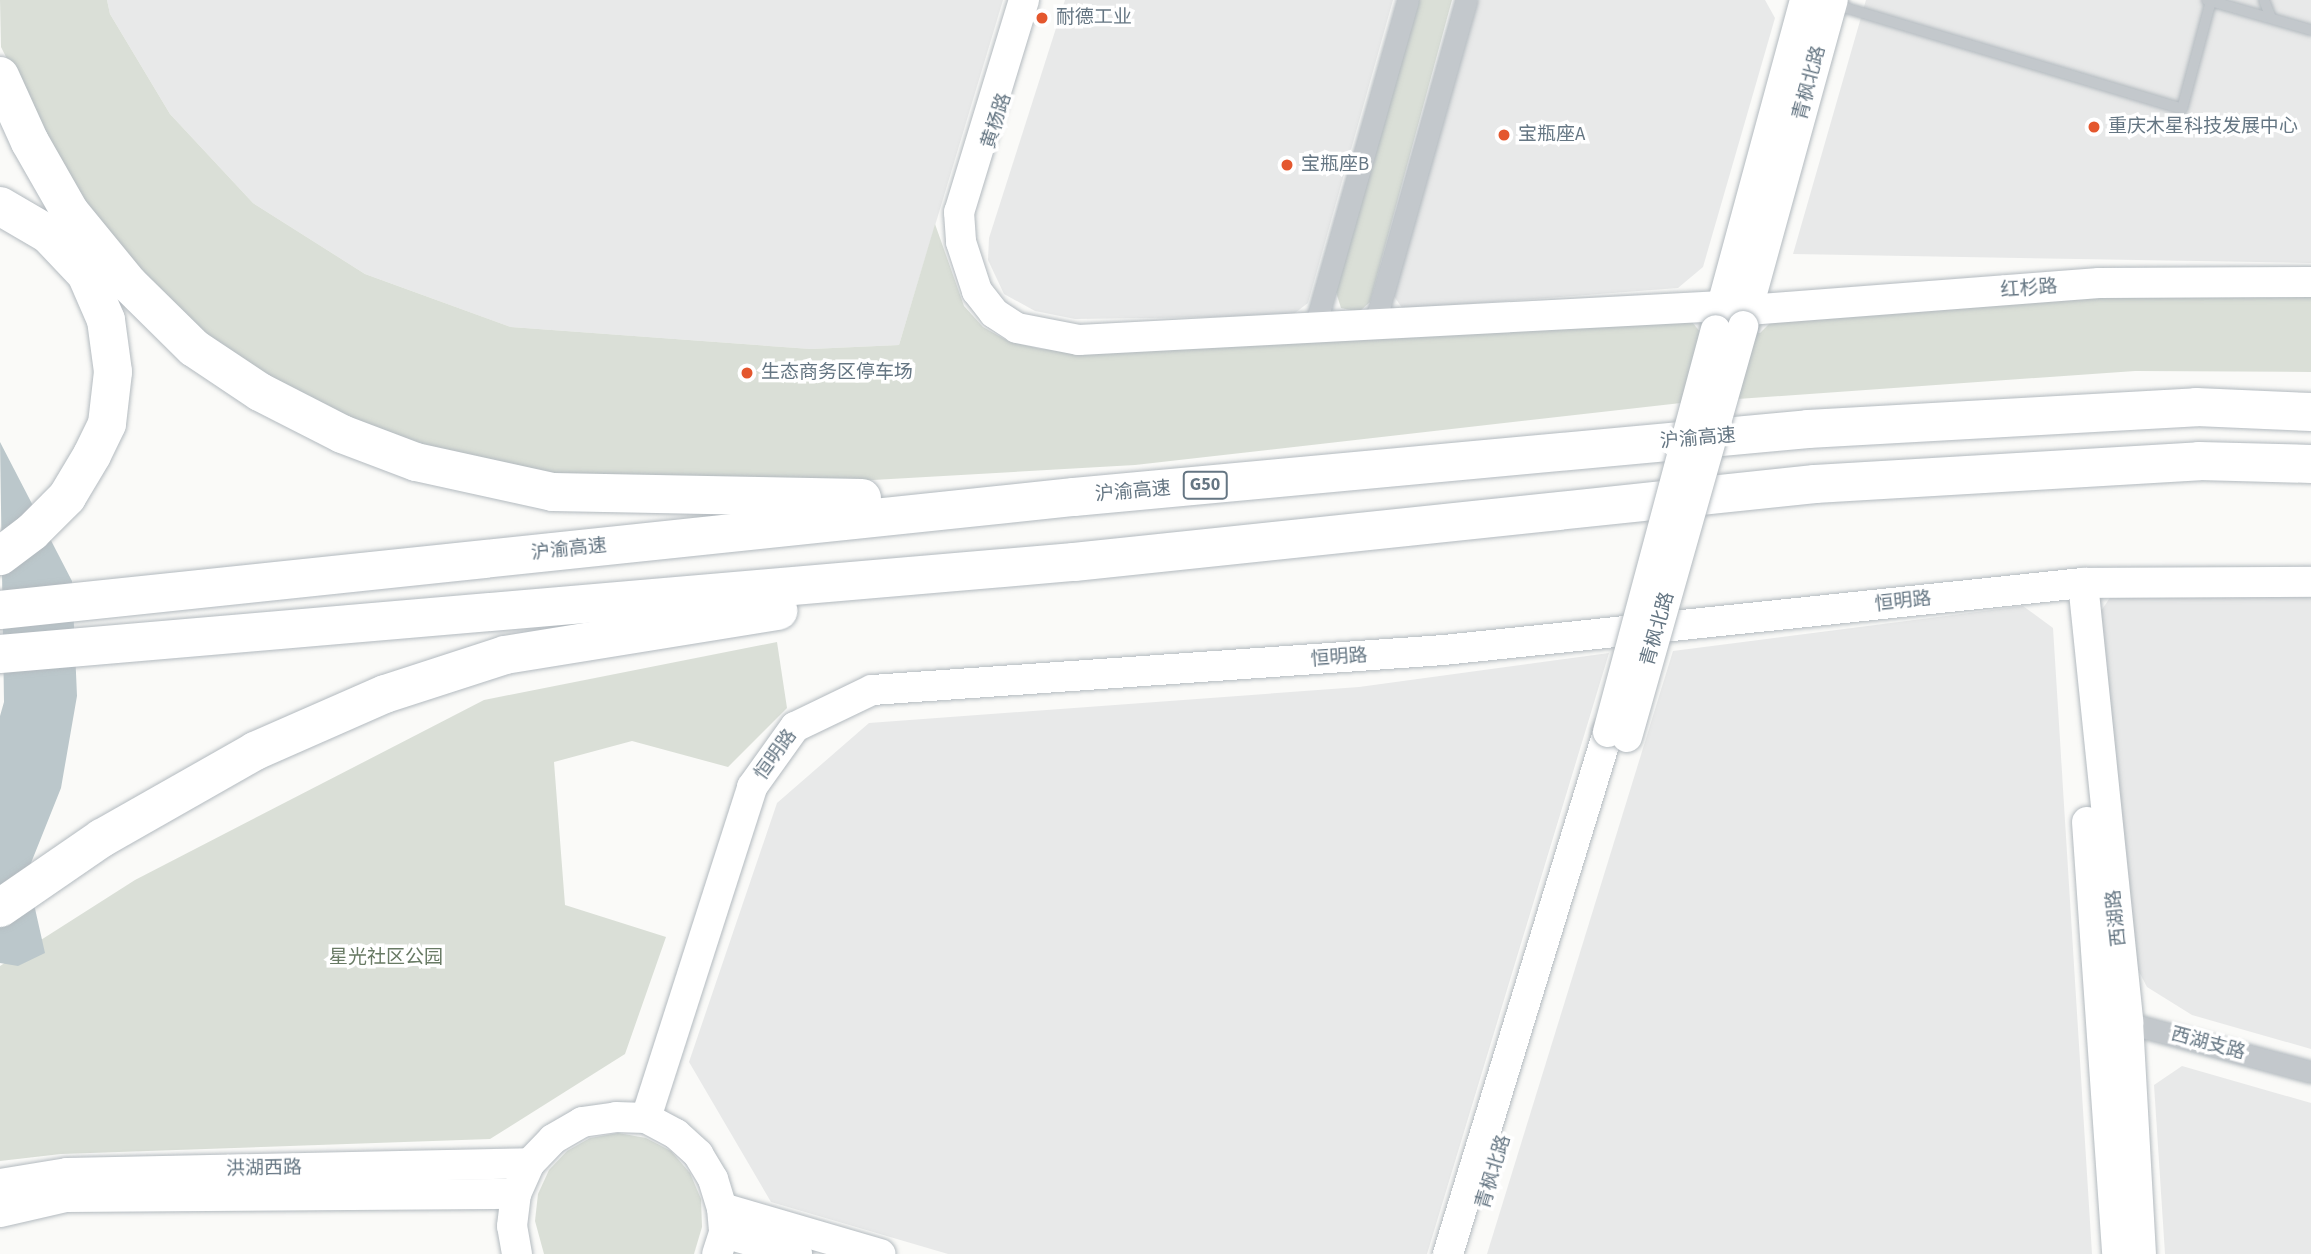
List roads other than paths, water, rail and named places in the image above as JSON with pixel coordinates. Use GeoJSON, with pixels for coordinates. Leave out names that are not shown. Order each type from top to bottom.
{"type":"FeatureCollection","features":[{"type":"Feature","properties":{"kind":"highway"},"geometry":{"type":"LineString","coordinates":[[0,76],[70,212],[129,284],[194,348],[260,392],[342,434],[416,463],[553,492],[745,498],[1074,497]]}},
{"type":"Feature","properties":{"kind":"highway"},"geometry":{"type":"LineString","coordinates":[[0,206],[48,234],[86,274],[106,320],[113,372],[107,424],[67,497],[32,532],[0,556]]}},
{"type":"Feature","properties":{"kind":"highway","name":"沪渝高速"},"geometry":{"type":"LineString","coordinates":[[0,610],[1074,497],[1808,429],[2196,407],[2311,412]]}},
{"type":"Feature","properties":{"kind":"highway"},"geometry":{"type":"LineString","coordinates":[[0,654],[1074,562],[1828,483],[2186,461],[2311,464]]}},
{"type":"Feature","properties":{"kind":"highway"},"geometry":{"type":"LineString","coordinates":[[0,908],[102,838],[255,751],[385,694],[505,655],[1074,562]]}},
{"type":"Feature","properties":{"kind":"street","name":"红杉路"},"geometry":{"type":"LineString","coordinates":[[1024,0],[962,202],[961,242],[976,291],[993,313],[1017,328],[1047,336],[1079,340],[1374,326],[1732,318],[2099,283],[2311,282]]}},
{"type":"Feature","properties":{"kind":"street","name":"黄杨路"},"geometry":{"type":"LineString","coordinates":[[961,242],[1036,0]]}},
{"type":"Feature","properties":{"kind":"street"},"geometry":{"type":"LineString","coordinates":[[1314,330],[1408,0]]}},
{"type":"Feature","properties":{"kind":"street"},"geometry":{"type":"LineString","coordinates":[[1374,326],[1466,0]]}},
{"type":"Feature","properties":{"kind":"street","name":"青枫北路"},"geometry":{"type":"LineString","coordinates":[[1469,1254],[1822,1]]}},
{"type":"Feature","properties":{"kind":"street","name":"恒明路"},"geometry":{"type":"LineString","coordinates":[[646,1118],[752,788],[795,727],[872,690],[1444,650],[2075,584],[2311,582]]}},
{"type":"Feature","properties":{"kind":"street","name":"西湖路"},"geometry":{"type":"LineString","coordinates":[[2075,584],[2141,1254]]}},
{"type":"Feature","properties":{"kind":"street","name":"青枫北路"},"geometry":{"type":"LineString","coordinates":[[1448,1254],[1617,734]]}},
{"type":"Feature","properties":{"kind":"street","name":"西湖路"},"geometry":{"type":"LineString","coordinates":[[2116,1020],[2117,1254]]}},
{"type":"Feature","properties":{"kind":"street","name":"西湖支路"},"geometry":{"type":"LineString","coordinates":[[2116,1020],[2311,1072]]}},
{"type":"Feature","properties":{"kind":"street"},"geometry":{"type":"LineString","coordinates":[[517,1254],[512,1226],[516,1194],[530,1163],[553,1139],[582,1122],[646,1118],[676,1134],[698,1154],[713,1179],[721,1231]]}},
{"type":"Feature","properties":{"kind":"street","name":"洪湖西路"},"geometry":{"type":"LineString","coordinates":[[0,1184],[67,1173],[530,1163]]}},
{"type":"Feature","properties":{"kind":"street","name":"洪湖西路"},"geometry":{"type":"LineString","coordinates":[[0,1212],[66,1197],[516,1194]]}},
{"type":"Feature","properties":{"kind":"street"},"geometry":{"type":"LineString","coordinates":[[721,1231],[797,1254]]}},
{"type":"Feature","properties":{"kind":"street"},"geometry":{"type":"LineString","coordinates":[[721,1231],[880,1254]]}},
{"type":"Feature","properties":{"kind":"lane"},"geometry":{"type":"LineString","coordinates":[[2264,0],[2271,18]]}},
{"type":"Feature","properties":{"kind":"lane"},"geometry":{"type":"LineString","coordinates":[[1822,1],[2182,109],[2209,1],[2311,30]]}},
{"type":"Feature","properties":{"kind":"place","name":"耐德工业"},"geometry":{"type":"Point","coordinates":[1042,18]}},
{"type":"Feature","properties":{"kind":"place","name":"重庆木星科技发展中心"},"geometry":{"type":"Point","coordinates":[2094,127]}},
{"type":"Feature","properties":{"kind":"place","name":"宝瓶座A"},"geometry":{"type":"Point","coordinates":[1504,135]}},
{"type":"Feature","properties":{"kind":"place","name":"宝瓶座B"},"geometry":{"type":"Point","coordinates":[1287,165]}},
{"type":"Feature","properties":{"kind":"place","name":"生态商务区停车场"},"geometry":{"type":"Point","coordinates":[747,373]}},
{"type":"Feature","properties":{"kind":"park label","name":"星光社区公园"},"geometry":{"type":"Point","coordinates":[386,958]}}]}
